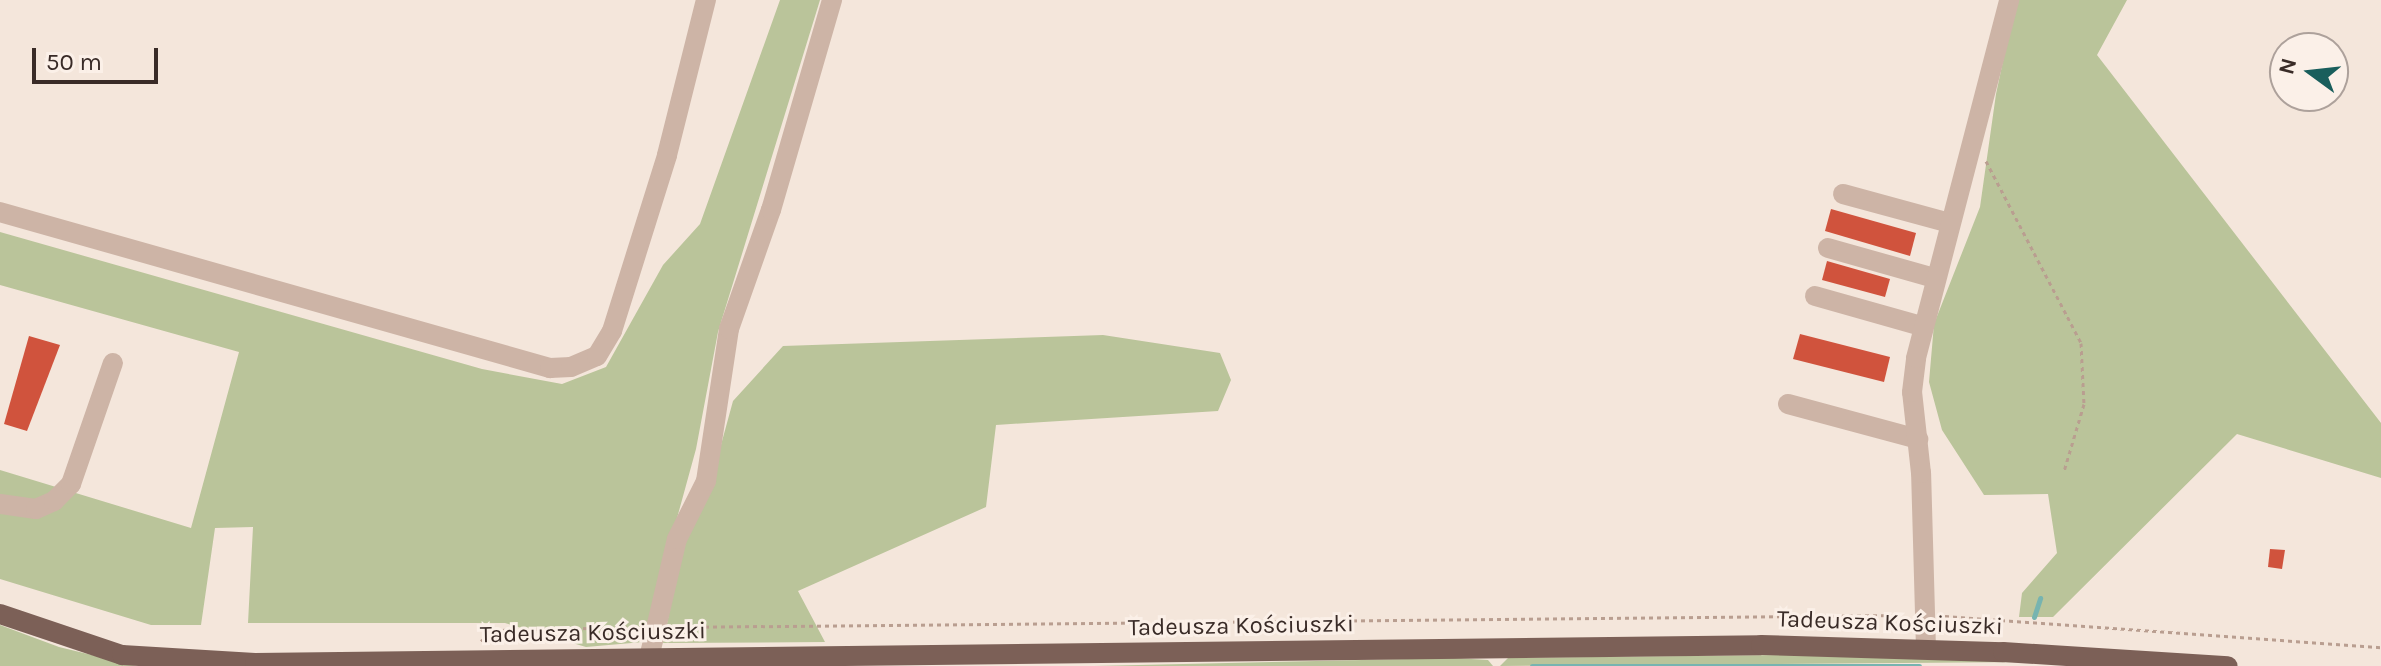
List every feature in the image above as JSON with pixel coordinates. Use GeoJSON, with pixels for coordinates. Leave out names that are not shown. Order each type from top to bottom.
{"type":"FeatureCollection","features":[{"type":"Feature","properties":{"kind":"main road","name":"Tadeusza Kościuszki"},"geometry":{"type":"LineString","coordinates":[[0,614],[122,655],[254,664],[1761,645],[1926,649],[2228,666]]}},
{"type":"Feature","properties":{"kind":"street"},"geometry":{"type":"LineString","coordinates":[[0,212],[550,368],[571,367],[597,356],[612,331],[667,155],[706,0]]}},
{"type":"Feature","properties":{"kind":"street"},"geometry":{"type":"LineString","coordinates":[[649,658],[677,539],[706,481],[729,329],[771,210],[832,0]]}},
{"type":"Feature","properties":{"kind":"street"},"geometry":{"type":"LineString","coordinates":[[1926,649],[1918,439],[1912,392],[1921,326],[1975,136],[2009,0]]}},
{"type":"Feature","properties":{"kind":"street"},"geometry":{"type":"LineString","coordinates":[[1843,194],[1950,223]]}},
{"type":"Feature","properties":{"kind":"street"},"geometry":{"type":"LineString","coordinates":[[1828,248],[1934,278]]}},
{"type":"Feature","properties":{"kind":"street"},"geometry":{"type":"LineString","coordinates":[[1815,296],[1921,326]]}},
{"type":"Feature","properties":{"kind":"street"},"geometry":{"type":"LineString","coordinates":[[0,504],[36,509],[54,501],[71,484],[113,363]]}},
{"type":"Feature","properties":{"kind":"street"},"geometry":{"type":"LineString","coordinates":[[1788,404],[1918,439]]}},
{"type":"Feature","properties":{"kind":"path"},"geometry":{"type":"LineString","coordinates":[[1975,136],[2081,343],[2084,404],[2064,471]]}},
{"type":"Feature","properties":{"kind":"path"},"geometry":{"type":"LineString","coordinates":[[478,645],[495,630],[1432,622],[1759,613],[1925,615],[2381,647]]}},
{"type":"Feature","properties":{"kind":"green space"},"geometry":{"type":"Polygon","coordinates":[[[780,0],[820,0],[718,332],[696,449],[643,642],[586,647],[505,623],[248,623],[253,527],[215,528],[201,625],[151,625],[0,579],[0,470],[191,528],[239,352],[0,285],[0,232],[482,369],[562,384],[606,367],[663,265],[700,224],[780,0]]]}},
{"type":"Feature","properties":{"kind":"green space"},"geometry":{"type":"Polygon","coordinates":[[[2016,0],[2127,0],[2097,55],[2381,423],[2381,478],[2237,434],[2053,617],[2019,617],[2022,593],[2057,553],[2048,494],[1984,495],[1942,430],[1929,382],[1934,324],[1980,207],[1996,94],[2016,0]]]}},
{"type":"Feature","properties":{"kind":"green space"},"geometry":{"type":"Polygon","coordinates":[[[1103,335],[1220,353],[1231,380],[1218,411],[996,425],[986,507],[798,591],[825,642],[663,643],[683,545],[707,496],[733,401],[783,346],[1103,335]]]}},
{"type":"Feature","properties":{"kind":"green space"},"geometry":{"type":"Polygon","coordinates":[[[0,625],[59,647],[137,666],[0,666],[0,625]]]}},
{"type":"Feature","properties":{"kind":"green space"},"geometry":{"type":"Polygon","coordinates":[[[1789,655],[2028,662],[1500,666],[1508,658],[1789,655]]]}},
{"type":"Feature","properties":{"kind":"green space"},"geometry":{"type":"Polygon","coordinates":[[[1454,658],[1488,660],[1493,666],[1094,666],[1454,658]]]}},
{"type":"Feature","properties":{"kind":"building"},"geometry":{"type":"Polygon","coordinates":[[[1831,209],[1916,233],[1910,256],[1825,231],[1831,209]]]}},
{"type":"Feature","properties":{"kind":"building"},"geometry":{"type":"Polygon","coordinates":[[[1827,261],[1890,279],[1885,297],[1822,280],[1827,261]]]}},
{"type":"Feature","properties":{"kind":"building"},"geometry":{"type":"Polygon","coordinates":[[[1800,334],[1890,357],[1884,382],[1793,359],[1800,334]]]}},
{"type":"Feature","properties":{"kind":"building"},"geometry":{"type":"Polygon","coordinates":[[[29,336],[60,345],[27,431],[4,424],[29,336]]]}},
{"type":"Feature","properties":{"kind":"building"},"geometry":{"type":"Polygon","coordinates":[[[2270,549],[2285,550],[2282,569],[2268,567],[2270,549]]]}},
{"type":"Feature","properties":{"kind":"waterway"},"geometry":{"type":"LineString","coordinates":[[2034,617],[2040,598]]}},
{"type":"Feature","properties":{"kind":"waterway"},"geometry":{"type":"LineString","coordinates":[[1532,666],[1919,666]]}}]}
